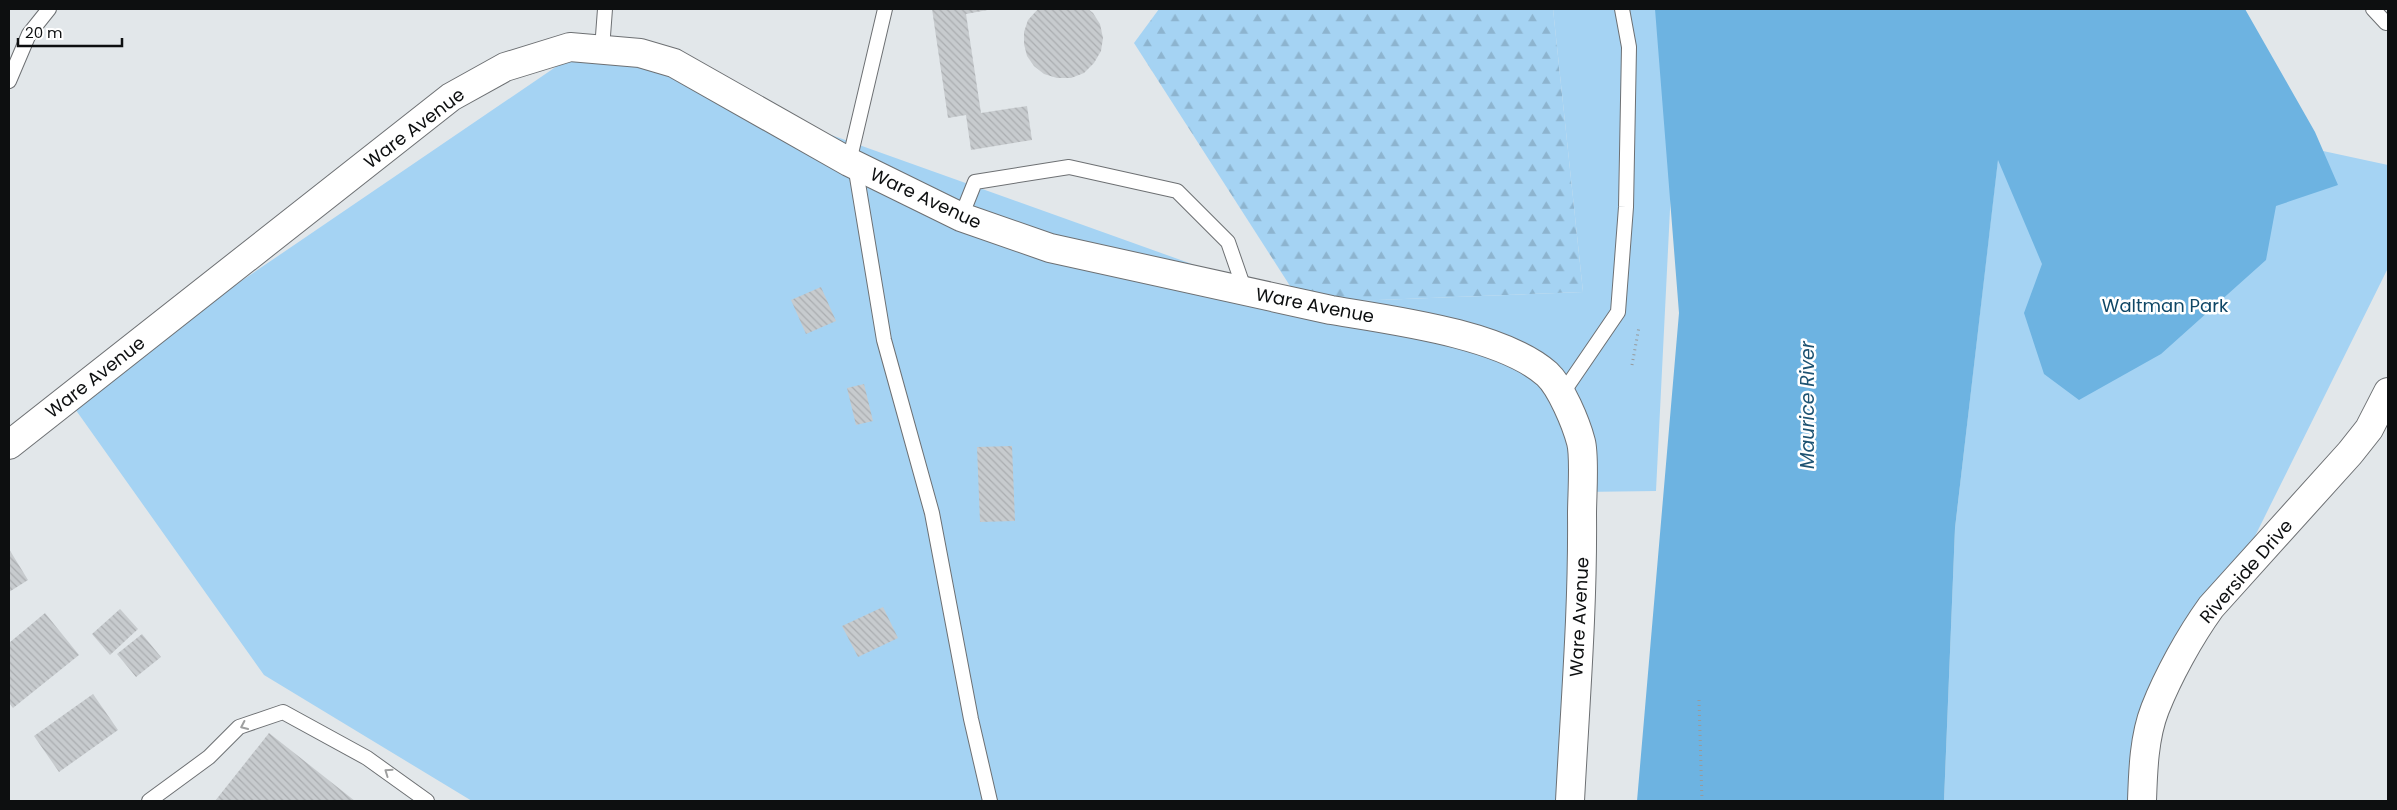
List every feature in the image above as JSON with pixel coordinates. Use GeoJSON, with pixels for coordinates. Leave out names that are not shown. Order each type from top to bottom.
{"type":"FeatureCollection","features":[{"type":"Feature","properties":{"kind":"street","name":"Ware Avenue"},"geometry":{"type":"LineString","coordinates":[[9,446],[451,97],[505,67],[570,47],[602,48],[640,53],[674,63],[852,164],[960,217],[1050,248],[1471,338],[1519,355],[1548,375],[1562,394],[1581,443],[1582,547],[1570,801]]}},
{"type":"Feature","properties":{"kind":"street","name":"Riverside Drive"},"geometry":{"type":"LineString","coordinates":[[2142,801],[2144,760],[2155,710],[2196,627],[2211,607],[2350,453],[2369,429],[2388,392]]}},
{"type":"Feature","properties":{"kind":"lane"},"geometry":{"type":"LineString","coordinates":[[9,81],[29,34],[49,9]]}},
{"type":"Feature","properties":{"kind":"lane"},"geometry":{"type":"LineString","coordinates":[[602,48],[605,9]]}},
{"type":"Feature","properties":{"kind":"lane"},"geometry":{"type":"LineString","coordinates":[[885,9],[852,164],[884,340],[932,513],[971,720],[990,801]]}},
{"type":"Feature","properties":{"kind":"lane"},"geometry":{"type":"LineString","coordinates":[[1562,394],[1618,312],[1626,207],[1629,56],[1622,9]]}},
{"type":"Feature","properties":{"kind":"lane"},"geometry":{"type":"LineString","coordinates":[[2373,9],[2387,25]]}},
{"type":"Feature","properties":{"kind":"lane"},"geometry":{"type":"LineString","coordinates":[[2380,9],[2387,25]]}},
{"type":"Feature","properties":{"kind":"lane"},"geometry":{"type":"LineString","coordinates":[[960,217],[976,182],[1069,167],[1177,191],[1228,242],[1245,291]]}},
{"type":"Feature","properties":{"kind":"lane"},"geometry":{"type":"LineString","coordinates":[[149,801],[209,757],[239,727],[282,712],[367,758],[427,801]]}},
{"type":"Feature","properties":{"kind":"path"},"geometry":{"type":"LineString","coordinates":[[1699,700],[1702,801]]}},
{"type":"Feature","properties":{"kind":"green space"},"geometry":{"type":"Polygon","coordinates":[[[1159,9],[1553,9],[1583,292],[1301,303],[1134,43],[1159,9]]]}},
{"type":"Feature","properties":{"kind":"green space"},"geometry":{"type":"Polygon","coordinates":[[[1553,9],[1680,9],[1656,491],[1581,492],[1567,801],[472,801],[264,675],[68,399],[585,47],[1301,303],[1583,292],[1553,9]]]}},
{"type":"Feature","properties":{"kind":"green space","name":"Waltman Park"},"geometry":{"type":"Polygon","coordinates":[[[2139,111],[2388,165],[2388,268],[2144,760],[2139,801],[1944,801],[1955,528],[1998,158],[2139,111]]]}},
{"type":"Feature","properties":{"kind":"water","name":"Maurice River"},"geometry":{"type":"Polygon","coordinates":[[[1655,9],[2245,9],[2315,132],[2338,185],[2276,206],[2266,260],[2161,354],[2079,400],[2044,374],[2024,313],[2042,264],[1998,160],[1955,528],[1944,801],[1637,801],[1679,313],[1655,9]]]}},
{"type":"Feature","properties":{"kind":"building"},"geometry":{"type":"Polygon","coordinates":[[[932,9],[993,9],[966,14],[981,113],[1027,106],[1032,140],[971,150],[966,115],[948,118],[932,9]]]}},
{"type":"Feature","properties":{"kind":"building"},"geometry":{"type":"Polygon","coordinates":[[[1038,9],[1088,9],[1093,13],[1100,24],[1103,38],[1101,51],[1094,63],[1084,73],[1071,78],[1057,78],[1044,74],[1034,66],[1027,56],[1024,32],[1028,20],[1038,9]]]}},
{"type":"Feature","properties":{"kind":"building"},"geometry":{"type":"Polygon","coordinates":[[[821,287],[836,321],[806,334],[791,300],[821,287]]]}},
{"type":"Feature","properties":{"kind":"building"},"geometry":{"type":"Polygon","coordinates":[[[864,384],[873,421],[856,425],[847,388],[864,384]]]}},
{"type":"Feature","properties":{"kind":"building"},"geometry":{"type":"Polygon","coordinates":[[[1012,446],[1015,521],[980,522],[977,447],[1012,446]]]}},
{"type":"Feature","properties":{"kind":"building"},"geometry":{"type":"Polygon","coordinates":[[[9,549],[28,580],[9,592],[9,549]]]}},
{"type":"Feature","properties":{"kind":"building"},"geometry":{"type":"Polygon","coordinates":[[[883,607],[898,638],[858,657],[842,626],[883,607]]]}},
{"type":"Feature","properties":{"kind":"building"},"geometry":{"type":"Polygon","coordinates":[[[120,609],[138,629],[110,655],[92,634],[120,609]]]}},
{"type":"Feature","properties":{"kind":"building"},"geometry":{"type":"Polygon","coordinates":[[[45,613],[79,655],[13,708],[9,703],[9,643],[45,613]]]}},
{"type":"Feature","properties":{"kind":"building"},"geometry":{"type":"Polygon","coordinates":[[[142,634],[161,657],[136,677],[117,654],[142,634]]]}},
{"type":"Feature","properties":{"kind":"building"},"geometry":{"type":"Polygon","coordinates":[[[93,694],[118,730],[59,772],[34,736],[93,694]]]}},
{"type":"Feature","properties":{"kind":"building"},"geometry":{"type":"Polygon","coordinates":[[[269,733],[355,801],[215,801],[269,733]]]}}]}
